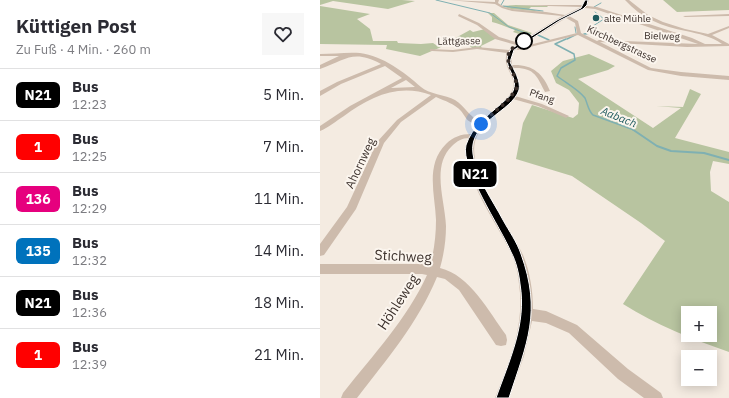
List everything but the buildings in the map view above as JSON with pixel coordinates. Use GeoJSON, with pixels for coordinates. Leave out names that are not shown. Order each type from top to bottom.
{"type":"FeatureCollection","features":[{"type":"Feature","properties":{"kind":"street"},"geometry":{"type":"LineString","coordinates":[[450,0],[584,6],[612,13],[694,40],[703,45]]}},
{"type":"Feature","properties":{"kind":"street"},"geometry":{"type":"LineString","coordinates":[[502,398],[518,356],[527,314],[525,284],[519,259],[472,170],[469,152],[473,136],[481,124],[512,96],[517,86],[516,79],[509,67],[508,57],[510,52],[584,6],[586,0]]}},
{"type":"Feature","properties":{"kind":"street"},"geometry":{"type":"LineString","coordinates":[[627,0],[640,11],[660,22],[708,35],[728,46]]}},
{"type":"Feature","properties":{"kind":"street"},"geometry":{"type":"LineString","coordinates":[[497,3],[512,10],[566,16]]}},
{"type":"Feature","properties":{"kind":"street"},"geometry":{"type":"LineString","coordinates":[[459,15],[478,24],[499,39],[519,47],[579,34]]}},
{"type":"Feature","properties":{"kind":"street"},"geometry":{"type":"LineString","coordinates":[[685,16],[729,15]]}},
{"type":"Feature","properties":{"kind":"street","name":"Kirchbergstrasse"},"geometry":{"type":"LineString","coordinates":[[566,16],[577,22],[579,34],[598,42],[650,69],[681,74],[729,78]]}},
{"type":"Feature","properties":{"kind":"street"},"geometry":{"type":"LineString","coordinates":[[708,35],[729,27]]}},
{"type":"Feature","properties":{"kind":"street","name":"Bielweg"},"geometry":{"type":"LineString","coordinates":[[598,42],[728,46]]}},
{"type":"Feature","properties":{"kind":"street","name":"Lättgasse"},"geometry":{"type":"LineString","coordinates":[[432,50],[453,51],[477,48],[510,52]]}},
{"type":"Feature","properties":{"kind":"street"},"geometry":{"type":"LineString","coordinates":[[320,55],[348,55],[375,58],[406,78],[419,89],[434,96],[456,103],[463,109],[470,120],[481,124]]}},
{"type":"Feature","properties":{"kind":"street"},"geometry":{"type":"LineString","coordinates":[[320,67],[348,55]]}},
{"type":"Feature","properties":{"kind":"street"},"geometry":{"type":"LineString","coordinates":[[320,94],[339,83],[385,64]]}},
{"type":"Feature","properties":{"kind":"street"},"geometry":{"type":"LineString","coordinates":[[509,67],[522,66],[536,71],[547,91]]}},
{"type":"Feature","properties":{"kind":"street"},"geometry":{"type":"LineString","coordinates":[[320,129],[352,107],[406,78]]}},
{"type":"Feature","properties":{"kind":"street"},"geometry":{"type":"LineString","coordinates":[[376,95],[390,90],[419,89]]}},
{"type":"Feature","properties":{"kind":"street","name":"Ahornweg"},"geometry":{"type":"LineString","coordinates":[[320,252],[351,209],[381,142],[399,121],[434,96]]}},
{"type":"Feature","properties":{"kind":"street","name":"Pfang"},"geometry":{"type":"LineString","coordinates":[[512,96],[540,105],[566,116]]}},
{"type":"Feature","properties":{"kind":"street","name":"Höhleweg"},"geometry":{"type":"LineString","coordinates":[[348,398],[402,327],[424,295],[434,272],[439,253],[441,222],[435,178],[436,167],[445,148],[463,135],[473,136]]}},
{"type":"Feature","properties":{"kind":"street","name":"Stichweg"},"geometry":{"type":"LineString","coordinates":[[320,269],[422,269],[448,275],[463,286],[501,340]]}},
{"type":"Feature","properties":{"kind":"street"},"geometry":{"type":"LineString","coordinates":[[527,314],[546,317],[562,323],[572,329],[622,374],[656,398]]}},
{"type":"Feature","properties":{"kind":"green space"},"geometry":{"type":"Polygon","coordinates":[[[320,0],[415,1],[388,9],[333,1],[320,5],[320,0]]]}},
{"type":"Feature","properties":{"kind":"green space"},"geometry":{"type":"Polygon","coordinates":[[[663,0],[729,0],[729,10],[677,12],[663,0]]]}},
{"type":"Feature","properties":{"kind":"green space"},"geometry":{"type":"Polygon","coordinates":[[[320,6],[370,14],[357,19],[370,29],[373,41],[397,41],[398,43],[421,44],[433,43],[439,47],[470,30],[473,32],[485,29],[497,38],[481,46],[482,49],[472,48],[459,37],[439,48],[420,56],[386,49],[387,45],[320,44],[320,6]]]}},
{"type":"Feature","properties":{"kind":"green space"},"geometry":{"type":"Polygon","coordinates":[[[501,6],[548,6],[531,7],[529,9],[544,12],[511,9],[501,6]]]}},
{"type":"Feature","properties":{"kind":"green space"},"geometry":{"type":"Polygon","coordinates":[[[488,13],[494,13],[508,25],[532,33],[528,35],[520,35],[513,32],[515,30],[492,22],[492,17],[488,13]]]}},
{"type":"Feature","properties":{"kind":"green space"},"geometry":{"type":"Polygon","coordinates":[[[589,54],[615,66],[608,70],[578,79],[653,128],[681,108],[656,106],[683,107],[690,89],[701,94],[675,138],[729,152],[729,164],[713,161],[710,172],[711,191],[729,202],[729,352],[701,342],[717,342],[717,306],[681,306],[681,334],[648,319],[623,304],[665,241],[572,176],[516,159],[523,123],[532,105],[573,118],[578,114],[579,103],[569,90],[556,83],[551,71],[563,61],[589,54]]]}},
{"type":"Feature","properties":{"kind":"waterway"},"geometry":{"type":"LineString","coordinates":[[436,0],[490,13],[509,27],[526,33]]}},
{"type":"Feature","properties":{"kind":"waterway"},"geometry":{"type":"LineString","coordinates":[[501,5],[504,0]]}},
{"type":"Feature","properties":{"kind":"waterway"},"geometry":{"type":"LineString","coordinates":[[594,7],[601,3]]}},
{"type":"Feature","properties":{"kind":"waterway"},"geometry":{"type":"LineString","coordinates":[[503,6],[543,11]]}},
{"type":"Feature","properties":{"kind":"waterway"},"geometry":{"type":"LineString","coordinates":[[589,33],[593,32],[593,26],[604,19],[595,12]]}},
{"type":"Feature","properties":{"kind":"waterway"},"geometry":{"type":"LineString","coordinates":[[575,27],[576,33]]}},
{"type":"Feature","properties":{"kind":"waterway"},"geometry":{"type":"LineString","coordinates":[[584,34],[589,33]]}},
{"type":"Feature","properties":{"kind":"waterway"},"geometry":{"type":"LineString","coordinates":[[538,35],[549,40]]}},
{"type":"Feature","properties":{"kind":"waterway","name":"Aabach"},"geometry":{"type":"LineString","coordinates":[[567,39],[575,35]]}},
{"type":"Feature","properties":{"kind":"waterway","name":"Aabach"},"geometry":{"type":"LineString","coordinates":[[566,39],[555,44],[574,54],[575,60],[561,68],[557,76],[585,98],[593,115],[633,130]]}},
{"type":"Feature","properties":{"kind":"waterway","name":"Aabach"},"geometry":{"type":"LineString","coordinates":[[633,130],[657,146],[671,151],[704,153],[729,160]]}},
{"type":"Feature","properties":{"kind":"bus line","name":"N21"},"geometry":{"type":"LineString","coordinates":[[502,398],[518,356],[527,314],[527,299],[521,264],[496,212],[472,170],[469,152],[470,145],[478,127],[511,98],[516,90],[516,79],[509,67],[508,62],[512,49],[558,20],[582,8],[586,5],[587,0]]}},
{"type":"Feature","properties":{"kind":"place","name":"alte Mühle"},"geometry":{"type":"Point","coordinates":[596,18]}},
{"type":"Feature","properties":{"kind":"route"},"geometry":{"type":"LineString","coordinates":[[481,124],[511,98],[516,90],[516,79],[508,65],[508,57],[513,48],[524,41]]}}]}
